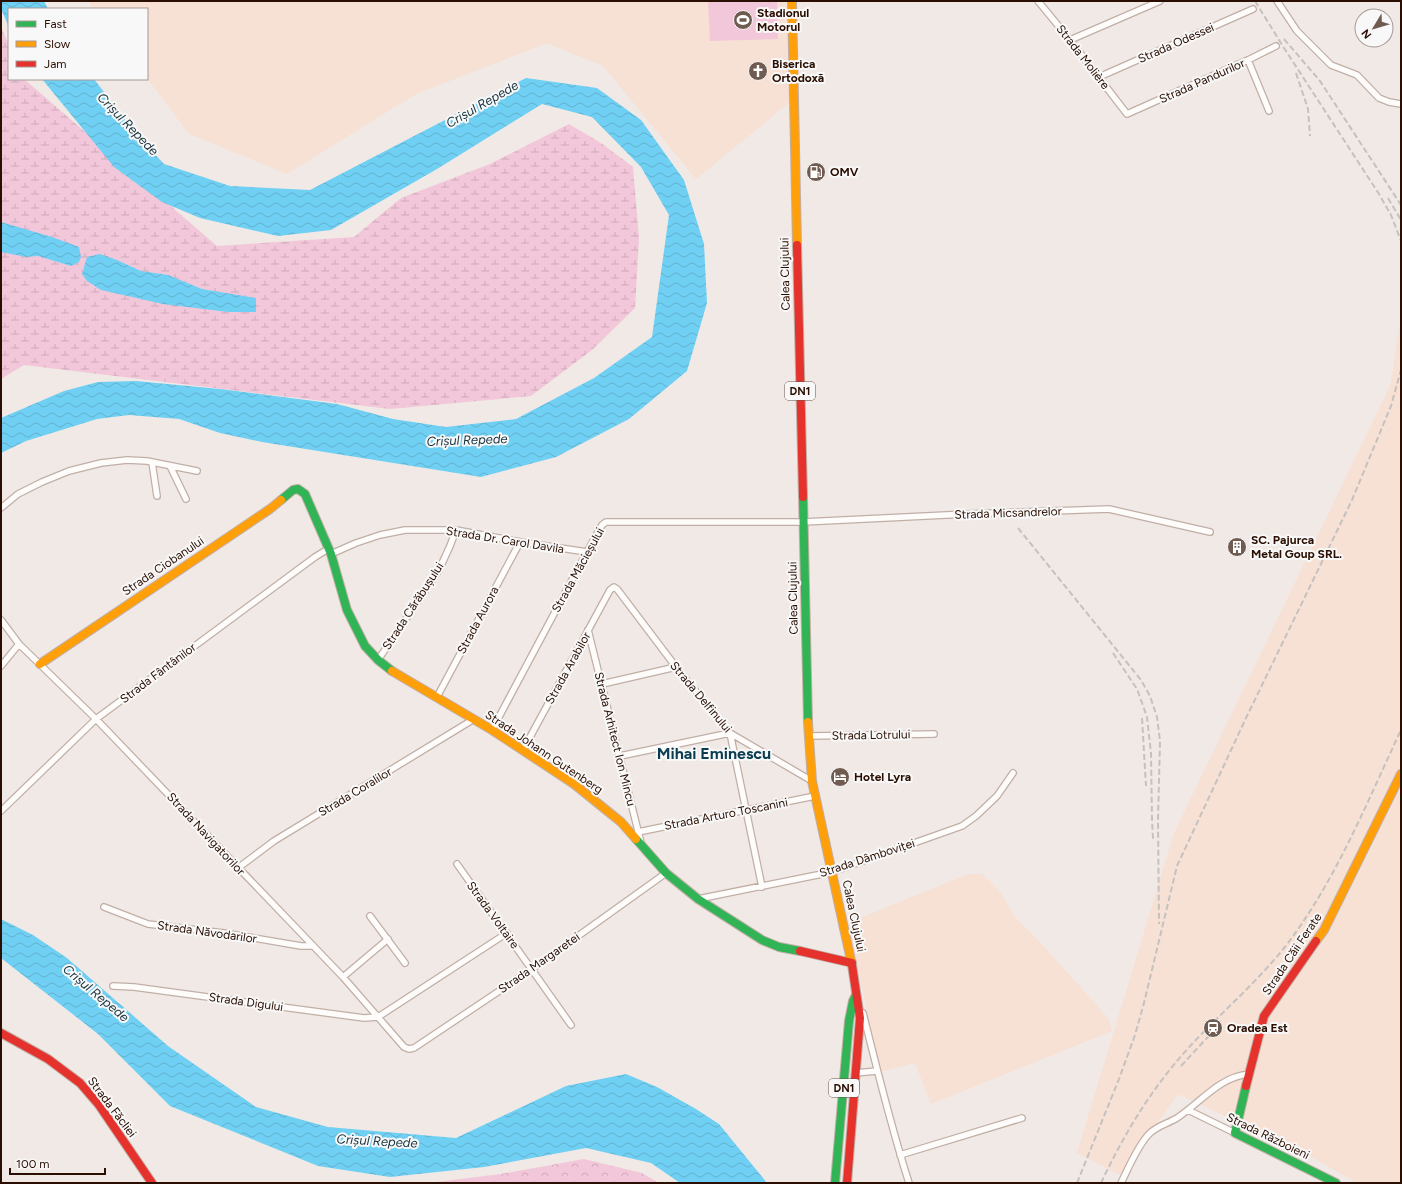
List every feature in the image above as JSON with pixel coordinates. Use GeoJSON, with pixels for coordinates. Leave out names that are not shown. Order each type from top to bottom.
{"type":"FeatureCollection","features":[{"type":"Feature","properties":{"kind":"street","name":"Calea Clujului"},"geometry":{"type":"LineString","coordinates":[[792,1],[803,522],[809,736],[812,781],[852,964],[856,995],[862,1009],[877,1071],[900,1156],[909,1183]]}},
{"type":"Feature","properties":{"kind":"street","name":"Strada Molière"},"geometry":{"type":"LineString","coordinates":[[1038,1],[1127,114]]}},
{"type":"Feature","properties":{"kind":"street"},"geometry":{"type":"LineString","coordinates":[[1070,40],[1160,1]]}},
{"type":"Feature","properties":{"kind":"street"},"geometry":{"type":"LineString","coordinates":[[1277,1],[1297,31],[1331,65],[1357,75],[1378,98],[1401,104]]}},
{"type":"Feature","properties":{"kind":"street","name":"Strada Odessei"},"geometry":{"type":"LineString","coordinates":[[1099,77],[1253,9]]}},
{"type":"Feature","properties":{"kind":"street","name":"Strada Pandurilor"},"geometry":{"type":"LineString","coordinates":[[1127,114],[1276,46]]}},
{"type":"Feature","properties":{"kind":"street"},"geometry":{"type":"LineString","coordinates":[[1248,60],[1269,111]]}},
{"type":"Feature","properties":{"kind":"street"},"geometry":{"type":"LineString","coordinates":[[1,508],[18,494],[42,482],[70,471],[100,463],[147,461],[197,471]]}},
{"type":"Feature","properties":{"kind":"street"},"geometry":{"type":"LineString","coordinates":[[152,462],[157,496]]}},
{"type":"Feature","properties":{"kind":"street"},"geometry":{"type":"LineString","coordinates":[[170,466],[186,499]]}},
{"type":"Feature","properties":{"kind":"street","name":"Strada Johann Gutenberg"},"geometry":{"type":"LineString","coordinates":[[298,489],[305,494],[329,552],[347,610],[365,646],[378,660],[397,675],[492,730],[574,784],[621,822],[666,873],[698,899],[767,942],[779,947],[820,955],[852,964]]}},
{"type":"Feature","properties":{"kind":"street","name":"Strada Ciobanului"},"geometry":{"type":"LineString","coordinates":[[40,664],[248,522],[270,509],[292,490],[298,489]]}},
{"type":"Feature","properties":{"kind":"street","name":"Strada Micsandrelor"},"geometry":{"type":"LineString","coordinates":[[803,522],[967,514],[1109,510],[1210,532]]}},
{"type":"Feature","properties":{"kind":"street","name":"Strada Măcieșului"},"geometry":{"type":"LineString","coordinates":[[492,730],[587,552],[602,525],[606,522],[803,522]]}},
{"type":"Feature","properties":{"kind":"street","name":"Strada Dr. Carol Davila"},"geometry":{"type":"LineString","coordinates":[[329,552],[374,537],[406,530],[456,530],[520,542],[587,552]]}},
{"type":"Feature","properties":{"kind":"street","name":"Strada Cărăbușului"},"geometry":{"type":"LineString","coordinates":[[378,660],[439,570],[456,530]]}},
{"type":"Feature","properties":{"kind":"street","name":"Strada Aurora"},"geometry":{"type":"LineString","coordinates":[[437,697],[520,542]]}},
{"type":"Feature","properties":{"kind":"street","name":"Strada Fântânilor"},"geometry":{"type":"LineString","coordinates":[[1,811],[96,719],[308,561],[329,552]]}},
{"type":"Feature","properties":{"kind":"street","name":"Strada Arabilor"},"geometry":{"type":"LineString","coordinates":[[523,750],[610,590],[614,587]]}},
{"type":"Feature","properties":{"kind":"street","name":"Strada Delfinului"},"geometry":{"type":"LineString","coordinates":[[614,587],[676,667],[730,733],[812,781]]}},
{"type":"Feature","properties":{"kind":"street","name":"Strada Navigatorilor"},"geometry":{"type":"LineString","coordinates":[[1,620],[19,644],[96,719],[343,977],[404,1047],[409,1049]]}},
{"type":"Feature","properties":{"kind":"street","name":"Strada Arhitect Ion Mincu"},"geometry":{"type":"LineString","coordinates":[[588,630],[642,847]]}},
{"type":"Feature","properties":{"kind":"street"},"geometry":{"type":"LineString","coordinates":[[1,666],[19,644]]}},
{"type":"Feature","properties":{"kind":"street"},"geometry":{"type":"LineString","coordinates":[[602,684],[676,667]]}},
{"type":"Feature","properties":{"kind":"street","name":"Strada Coralilor"},"geometry":{"type":"LineString","coordinates":[[238,868],[274,841],[474,719]]}},
{"type":"Feature","properties":{"kind":"street"},"geometry":{"type":"LineString","coordinates":[[620,756],[730,733],[762,887]]}},
{"type":"Feature","properties":{"kind":"street","name":"Strada Lotrului"},"geometry":{"type":"LineString","coordinates":[[809,736],[934,734]]}},
{"type":"Feature","properties":{"kind":"street","name":"Strada Dâmboviței"},"geometry":{"type":"LineString","coordinates":[[698,899],[832,872],[962,826],[976,816],[997,796],[1013,773]]}},
{"type":"Feature","properties":{"kind":"street","name":"Strada Căii Ferate"},"geometry":{"type":"LineString","coordinates":[[1235,1133],[1264,1016],[1324,930],[1401,774]]}},
{"type":"Feature","properties":{"kind":"street","name":"Strada Arturo Toscanini"},"geometry":{"type":"LineString","coordinates":[[638,832],[815,796]]}},
{"type":"Feature","properties":{"kind":"street","name":"Strada Voltaire"},"geometry":{"type":"LineString","coordinates":[[456,864],[507,933],[571,1025]]}},
{"type":"Feature","properties":{"kind":"street","name":"Strada Margaretei"},"geometry":{"type":"LineString","coordinates":[[409,1049],[414,1048],[532,969],[666,873]]}},
{"type":"Feature","properties":{"kind":"street","name":"Strada Năvodarilor"},"geometry":{"type":"LineString","coordinates":[[104,907],[148,924],[224,933],[302,946],[313,946]]}},
{"type":"Feature","properties":{"kind":"street"},"geometry":{"type":"LineString","coordinates":[[370,916],[405,963]]}},
{"type":"Feature","properties":{"kind":"street"},"geometry":{"type":"LineString","coordinates":[[378,1017],[507,933]]}},
{"type":"Feature","properties":{"kind":"street"},"geometry":{"type":"LineString","coordinates":[[343,977],[388,940]]}},
{"type":"Feature","properties":{"kind":"street","name":"Strada Digului"},"geometry":{"type":"LineString","coordinates":[[113,986],[134,987],[364,1018],[378,1017]]}},
{"type":"Feature","properties":{"kind":"street","name":"DN1"},"geometry":{"type":"LineString","coordinates":[[835,1183],[849,1021],[853,1001],[856,995]]}},
{"type":"Feature","properties":{"kind":"street","name":"DN1"},"geometry":{"type":"LineString","coordinates":[[847,1183],[853,1089],[860,1018],[856,995]]}},
{"type":"Feature","properties":{"kind":"street"},"geometry":{"type":"LineString","coordinates":[[849,1021],[852,1030],[848,1067],[849,1071],[855,1073],[877,1071]]}},
{"type":"Feature","properties":{"kind":"street","name":"Strada Făcliei"},"geometry":{"type":"LineString","coordinates":[[1,1033],[33,1050],[77,1081],[90,1093],[152,1183]]}},
{"type":"Feature","properties":{"kind":"street"},"geometry":{"type":"LineString","coordinates":[[1121,1183],[1135,1154],[1154,1129],[1175,1119],[1220,1084],[1233,1077],[1249,1074]]}},
{"type":"Feature","properties":{"kind":"street"},"geometry":{"type":"LineString","coordinates":[[844,1086],[849,1084],[853,1089]]}},
{"type":"Feature","properties":{"kind":"street","name":"Strada Războieni"},"geometry":{"type":"LineString","coordinates":[[1188,1110],[1336,1183]]}},
{"type":"Feature","properties":{"kind":"street"},"geometry":{"type":"LineString","coordinates":[[900,1156],[1022,1118]]}},
{"type":"Feature","properties":{"kind":"shaded area"},"geometry":{"type":"Polygon","coordinates":[[[88,1],[791,1],[789,103],[696,179],[603,66],[547,43],[416,94],[287,174],[189,134],[148,79],[148,8],[93,8],[88,1]]]}},
{"type":"Feature","properties":{"kind":"shaded area"},"geometry":{"type":"Polygon","coordinates":[[[1401,318],[1401,1183],[1357,1183],[1308,1155],[1178,1094],[1120,1175],[1077,1153],[1174,833],[1390,386],[1401,318]]]}},
{"type":"Feature","properties":{"kind":"shaded area"},"geometry":{"type":"Polygon","coordinates":[[[968,874],[982,874],[1001,893],[1014,916],[1040,942],[1108,1018],[1112,1031],[931,1104],[915,1063],[880,1072],[848,923],[968,874]]]}},
{"type":"Feature","properties":{"kind":"green space","name":"Stadionul Motorul"},"geometry":{"type":"Polygon","coordinates":[[[708,1],[777,1],[778,39],[710,41],[708,1]]]}},
{"type":"Feature","properties":{"kind":"green space"},"geometry":{"type":"Polygon","coordinates":[[[1,27],[8,43],[8,80],[25,80],[217,246],[354,237],[401,198],[490,164],[569,124],[601,143],[633,167],[639,238],[635,308],[592,350],[531,396],[390,409],[24,365],[1,379],[1,27]]]}},
{"type":"Feature","properties":{"kind":"green space"},"geometry":{"type":"Polygon","coordinates":[[[584,1159],[642,1173],[659,1183],[428,1183],[501,1174],[584,1159]]]}},
{"type":"Feature","properties":{"kind":"water"},"geometry":{"type":"Polygon","coordinates":[[[1,1],[44,1],[48,8],[8,8],[8,25],[1,9],[1,1]]]}},
{"type":"Feature","properties":{"kind":"water","name":"Crișul Repede"},"geometry":{"type":"Polygon","coordinates":[[[526,78],[597,88],[641,120],[684,180],[704,244],[707,303],[687,371],[629,419],[556,457],[481,477],[262,442],[220,433],[179,419],[129,415],[97,419],[26,441],[1,453],[1,418],[64,391],[98,382],[136,381],[220,389],[337,404],[393,419],[446,427],[516,419],[594,378],[652,337],[669,215],[641,167],[592,117],[542,104],[437,169],[331,230],[278,236],[200,218],[162,202],[114,167],[43,80],[95,80],[137,135],[164,164],[230,186],[310,190],[526,78]]]}},
{"type":"Feature","properties":{"kind":"water"},"geometry":{"type":"Polygon","coordinates":[[[1,222],[52,237],[79,247],[81,257],[79,262],[71,266],[38,256],[26,257],[1,252],[1,222]]]}},
{"type":"Feature","properties":{"kind":"water"},"geometry":{"type":"Polygon","coordinates":[[[100,254],[141,271],[168,275],[202,289],[256,298],[256,312],[228,312],[163,304],[101,290],[87,281],[82,274],[87,257],[100,254]]]}},
{"type":"Feature","properties":{"kind":"water","name":"Crișul Repede"},"geometry":{"type":"Polygon","coordinates":[[[1,919],[33,935],[67,958],[168,1046],[256,1107],[328,1127],[456,1138],[566,1086],[626,1074],[657,1087],[719,1124],[767,1183],[680,1183],[651,1163],[586,1148],[484,1167],[390,1177],[318,1166],[170,1106],[98,1034],[1,958],[1,919]]]}},
{"type":"Feature","properties":{"kind":"railway"},"geometry":{"type":"LineString","coordinates":[[1255,1],[1379,194],[1391,215],[1401,241]]}},
{"type":"Feature","properties":{"kind":"railway"},"geometry":{"type":"LineString","coordinates":[[1284,39],[1320,81],[1401,205]]}},
{"type":"Feature","properties":{"kind":"railway"},"geometry":{"type":"LineString","coordinates":[[1296,73],[1308,109],[1310,136]]}},
{"type":"Feature","properties":{"kind":"railway"},"geometry":{"type":"LineString","coordinates":[[1388,198],[1401,220]]}},
{"type":"Feature","properties":{"kind":"railway"},"geometry":{"type":"LineString","coordinates":[[1077,1183],[1135,1035],[1177,866],[1246,718],[1352,500],[1391,406],[1401,370]]}},
{"type":"Feature","properties":{"kind":"railway"},"geometry":{"type":"LineString","coordinates":[[1018,528],[1141,680],[1150,696],[1157,717],[1160,741],[1158,820],[1159,924]]}},
{"type":"Feature","properties":{"kind":"railway"},"geometry":{"type":"LineString","coordinates":[[1113,653],[1137,689],[1147,717],[1151,753],[1153,839]]}},
{"type":"Feature","properties":{"kind":"railway"},"geometry":{"type":"LineString","coordinates":[[1142,718],[1146,786]]}},
{"type":"Feature","properties":{"kind":"railway"},"geometry":{"type":"LineString","coordinates":[[1101,1183],[1130,1128],[1152,1093],[1165,1076],[1192,1044],[1273,961],[1302,923],[1334,870],[1401,730]]}},
{"type":"Feature","properties":{"kind":"railway"},"geometry":{"type":"LineString","coordinates":[[1181,1066],[1219,1025]]}},
{"type":"Feature","properties":{"kind":"traffic: fast"},"geometry":{"type":"LineString","coordinates":[[281,500],[293,490],[298,489],[305,494],[331,554],[347,610],[365,646],[378,660],[392,671]]}},
{"type":"Feature","properties":{"kind":"traffic: fast"},"geometry":{"type":"LineString","coordinates":[[803,497],[808,722]]}},
{"type":"Feature","properties":{"kind":"traffic: fast"},"geometry":{"type":"LineString","coordinates":[[636,839],[666,873],[698,899],[762,940],[779,947],[800,951]]}},
{"type":"Feature","properties":{"kind":"traffic: fast"},"geometry":{"type":"LineString","coordinates":[[835,1183],[849,1021],[853,1001],[856,995]]}},
{"type":"Feature","properties":{"kind":"traffic: fast"},"geometry":{"type":"LineString","coordinates":[[1246,1086],[1235,1133],[1336,1183]]}},
{"type":"Feature","properties":{"kind":"traffic: slow"},"geometry":{"type":"LineString","coordinates":[[792,1],[797,245]]}},
{"type":"Feature","properties":{"kind":"traffic: slow"},"geometry":{"type":"LineString","coordinates":[[40,664],[270,509],[281,500]]}},
{"type":"Feature","properties":{"kind":"traffic: slow"},"geometry":{"type":"LineString","coordinates":[[392,671],[492,730],[574,784],[621,822],[636,839]]}},
{"type":"Feature","properties":{"kind":"traffic: slow"},"geometry":{"type":"LineString","coordinates":[[808,722],[812,781],[852,965]]}},
{"type":"Feature","properties":{"kind":"traffic: slow"},"geometry":{"type":"LineString","coordinates":[[1316,941],[1324,930],[1401,774]]}},
{"type":"Feature","properties":{"kind":"traffic: jam"},"geometry":{"type":"LineString","coordinates":[[797,245],[803,497]]}},
{"type":"Feature","properties":{"kind":"traffic: jam"},"geometry":{"type":"LineString","coordinates":[[1246,1086],[1264,1016],[1316,941]]}},
{"type":"Feature","properties":{"kind":"traffic: jam"},"geometry":{"type":"LineString","coordinates":[[800,951],[852,963]]}},
{"type":"Feature","properties":{"kind":"traffic: jam"},"geometry":{"type":"LineString","coordinates":[[847,1183],[860,1018],[852,965]]}},
{"type":"Feature","properties":{"kind":"traffic: jam"},"geometry":{"type":"LineString","coordinates":[[1,1033],[48,1059],[80,1083],[99,1105],[152,1183]]}},
{"type":"Feature","properties":{"kind":"place","name":"Stadionul Motorul"},"geometry":{"type":"Point","coordinates":[743,20]}},
{"type":"Feature","properties":{"kind":"place","name":"Biserica Ortodoxă"},"geometry":{"type":"Point","coordinates":[758,71]}},
{"type":"Feature","properties":{"kind":"place","name":"OMV"},"geometry":{"type":"Point","coordinates":[816,172]}},
{"type":"Feature","properties":{"kind":"place","name":"SC. Pajurca Metal Goup SRL."},"geometry":{"type":"Point","coordinates":[1237,547]}},
{"type":"Feature","properties":{"kind":"place","name":"Hotel Lyra"},"geometry":{"type":"Point","coordinates":[840,777]}},
{"type":"Feature","properties":{"kind":"place","name":"Oradea Est"},"geometry":{"type":"Point","coordinates":[1213,1028]}},
{"type":"Feature","properties":{"kind":"district","name":"Mihai Eminescu"},"geometry":{"type":"Point","coordinates":[714,753]}}]}
